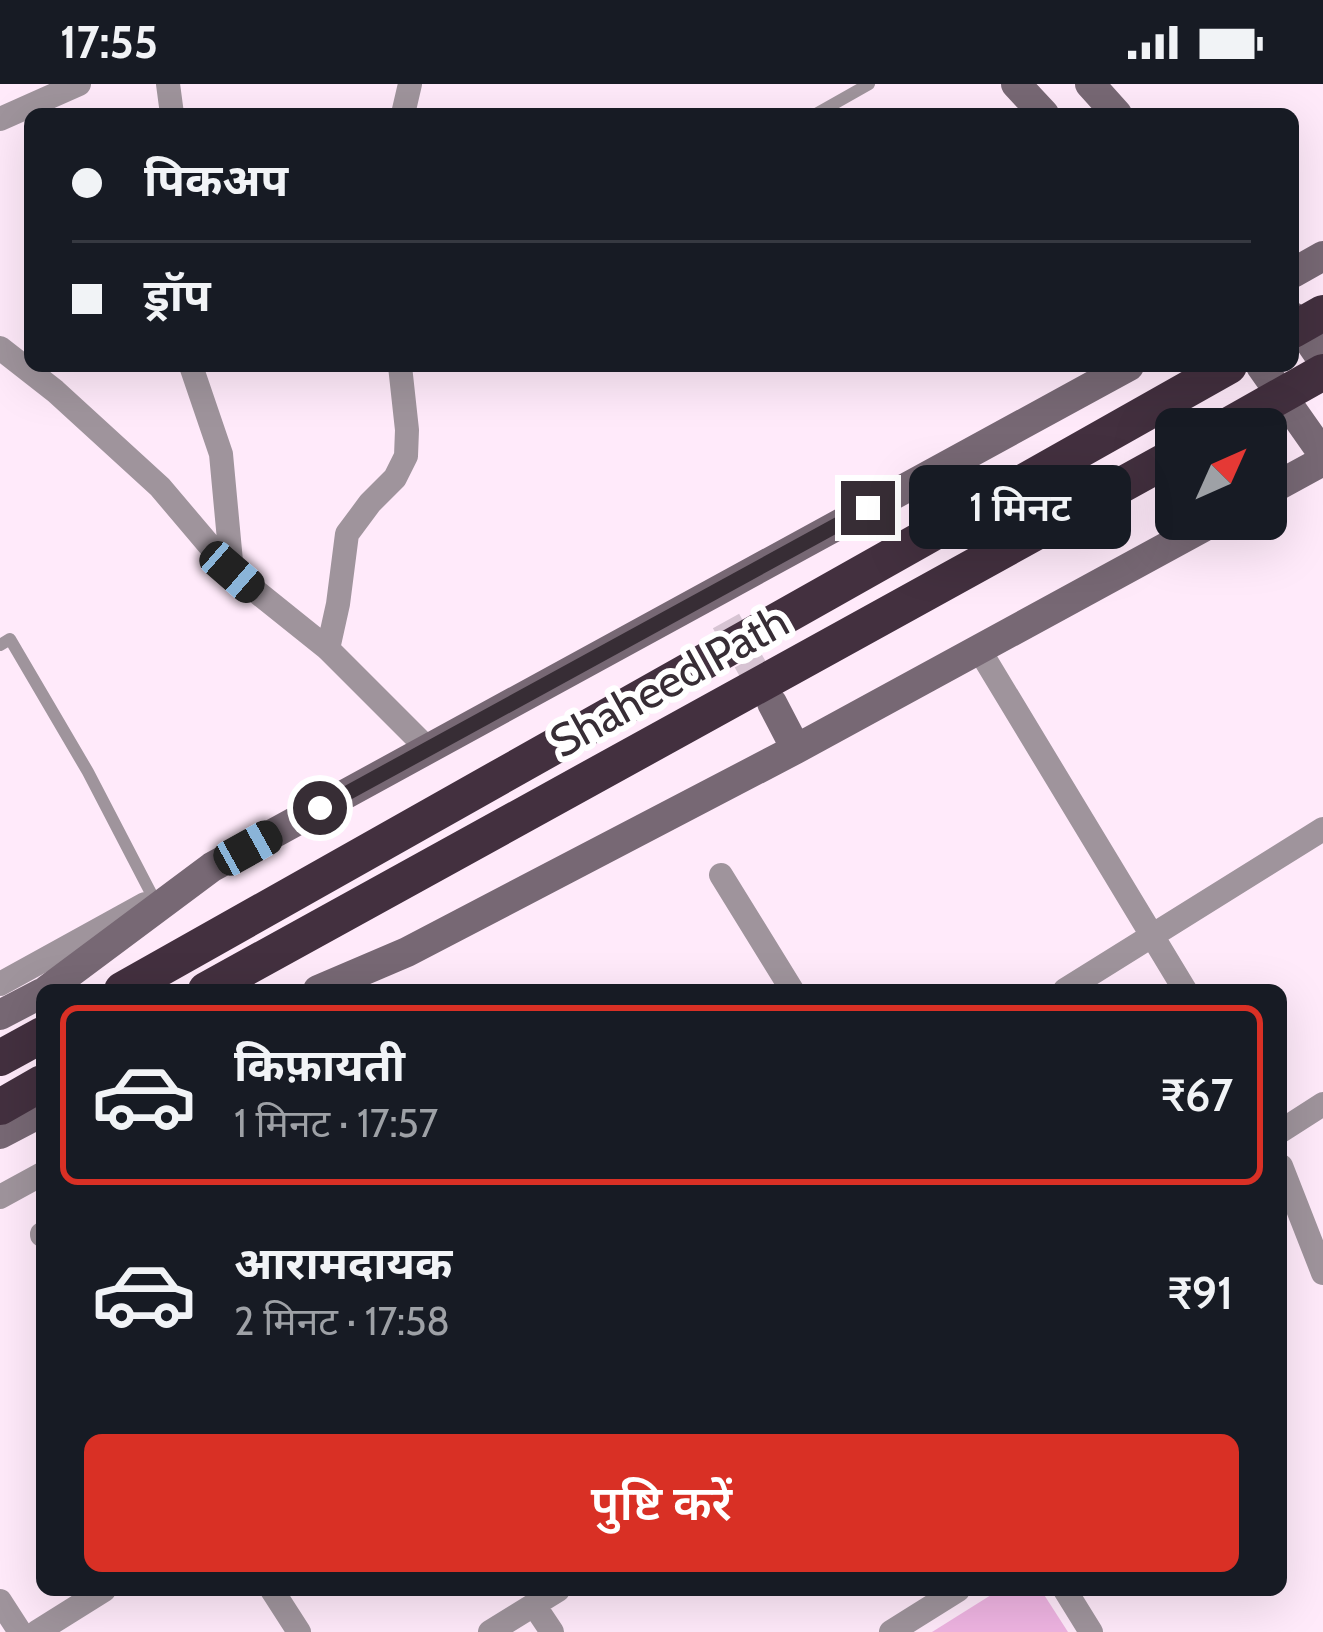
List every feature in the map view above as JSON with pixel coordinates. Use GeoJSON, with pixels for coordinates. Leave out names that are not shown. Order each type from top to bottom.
{"type":"FeatureCollection","features":[{"type":"Feature","properties":{"kind":"highway","name":"Shaheed Path"},"geometry":{"type":"LineString","coordinates":[[133,984],[1219,372]]}},
{"type":"Feature","properties":{"kind":"highway"},"geometry":{"type":"LineString","coordinates":[[1259,408],[1323,372]]}},
{"type":"Feature","properties":{"kind":"highway","name":"Shaheed Path"},"geometry":{"type":"LineString","coordinates":[[217,984],[1155,467]]}},
{"type":"Feature","properties":{"kind":"highway"},"geometry":{"type":"LineString","coordinates":[[0,1058],[36,1038]]}},
{"type":"Feature","properties":{"kind":"highway"},"geometry":{"type":"LineString","coordinates":[[0,1107],[36,1086]]}},
{"type":"Feature","properties":{"kind":"street"},"geometry":{"type":"LineString","coordinates":[[25,108],[79,84]]}},
{"type":"Feature","properties":{"kind":"street"},"geometry":{"type":"LineString","coordinates":[[1016,84],[1038,108]]}},
{"type":"Feature","properties":{"kind":"street"},"geometry":{"type":"LineString","coordinates":[[1090,84],[1112,108]]}},
{"type":"Feature","properties":{"kind":"street"},"geometry":{"type":"LineString","coordinates":[[1299,326],[1323,361]]}},
{"type":"Feature","properties":{"kind":"street"},"geometry":{"type":"LineString","coordinates":[[0,348],[24,367]]}},
{"type":"Feature","properties":{"kind":"street"},"geometry":{"type":"LineString","coordinates":[[31,372],[160,487],[232,572],[328,649],[428,749]]}},
{"type":"Feature","properties":{"kind":"street"},"geometry":{"type":"LineString","coordinates":[[193,372],[220,454],[232,572]]}},
{"type":"Feature","properties":{"kind":"street"},"geometry":{"type":"LineString","coordinates":[[328,649],[347,534],[395,478],[406,456],[401,372]]}},
{"type":"Feature","properties":{"kind":"street"},"geometry":{"type":"LineString","coordinates":[[0,984],[1118,372]]}},
{"type":"Feature","properties":{"kind":"street"},"geometry":{"type":"LineString","coordinates":[[1265,372],[1323,458],[1287,479]]}},
{"type":"Feature","properties":{"kind":"street"},"geometry":{"type":"LineString","coordinates":[[332,984],[407,952],[796,749],[1180,540]]}},
{"type":"Feature","properties":{"kind":"street"},"geometry":{"type":"LineString","coordinates":[[711,592],[727,621]]}},
{"type":"Feature","properties":{"kind":"street"},"geometry":{"type":"LineString","coordinates":[[980,651],[1181,984]]}},
{"type":"Feature","properties":{"kind":"street"},"geometry":{"type":"LineString","coordinates":[[772,703],[796,749]]}},
{"type":"Feature","properties":{"kind":"street"},"geometry":{"type":"LineString","coordinates":[[1075,984],[1323,829]]}},
{"type":"Feature","properties":{"kind":"street"},"geometry":{"type":"LineString","coordinates":[[55,984],[212,868]]}},
{"type":"Feature","properties":{"kind":"street"},"geometry":{"type":"LineString","coordinates":[[721,875],[788,984]]}},
{"type":"Feature","properties":{"kind":"street"},"geometry":{"type":"LineString","coordinates":[[364,984],[407,952]]}},
{"type":"Feature","properties":{"kind":"street"},"geometry":{"type":"LineString","coordinates":[[0,1015],[36,996]]}},
{"type":"Feature","properties":{"kind":"street"},"geometry":{"type":"LineString","coordinates":[[1287,1128],[1320,1112]]}},
{"type":"Feature","properties":{"kind":"street"},"geometry":{"type":"LineString","coordinates":[[0,1134],[36,1115]]}},
{"type":"Feature","properties":{"kind":"street"},"geometry":{"type":"LineString","coordinates":[[0,1197],[36,1177]]}},
{"type":"Feature","properties":{"kind":"street"},"geometry":{"type":"LineString","coordinates":[[1287,1181],[1323,1273]]}},
{"type":"Feature","properties":{"kind":"street"},"geometry":{"type":"LineString","coordinates":[[37,1632],[94,1596]]}},
{"type":"Feature","properties":{"kind":"street"},"geometry":{"type":"LineString","coordinates":[[276,1596],[299,1632]]}},
{"type":"Feature","properties":{"kind":"street"},"geometry":{"type":"LineString","coordinates":[[490,1632],[548,1596]]}},
{"type":"Feature","properties":{"kind":"street"},"geometry":{"type":"LineString","coordinates":[[891,1632],[948,1596]]}},
{"type":"Feature","properties":{"kind":"street"},"geometry":{"type":"LineString","coordinates":[[1069,1596],[1091,1632]]}},
{"type":"Feature","properties":{"kind":"street"},"geometry":{"type":"LineString","coordinates":[[0,1601],[20,1632]]}},
{"type":"Feature","properties":{"kind":"street"},"geometry":{"type":"LineString","coordinates":[[534,1605],[552,1632]]}},
{"type":"Feature","properties":{"kind":"lane"},"geometry":{"type":"LineString","coordinates":[[826,108],[868,84]]}},
{"type":"Feature","properties":{"kind":"lane"},"geometry":{"type":"LineString","coordinates":[[0,644],[10,639],[88,772],[154,899]]}},
{"type":"Feature","properties":{"kind":"shaded area"},"geometry":{"type":"Polygon","coordinates":[[[989,1596],[1045,1596],[1068,1632],[932,1632],[989,1596]]]}},
{"type":"Feature","properties":{"kind":"tunnel"},"geometry":{"type":"LineString","coordinates":[[726,621],[770,700]]}},
{"type":"Feature","properties":{"kind":"route"},"geometry":{"type":"LineString","coordinates":[[320,808],[868,508]]}}]}
